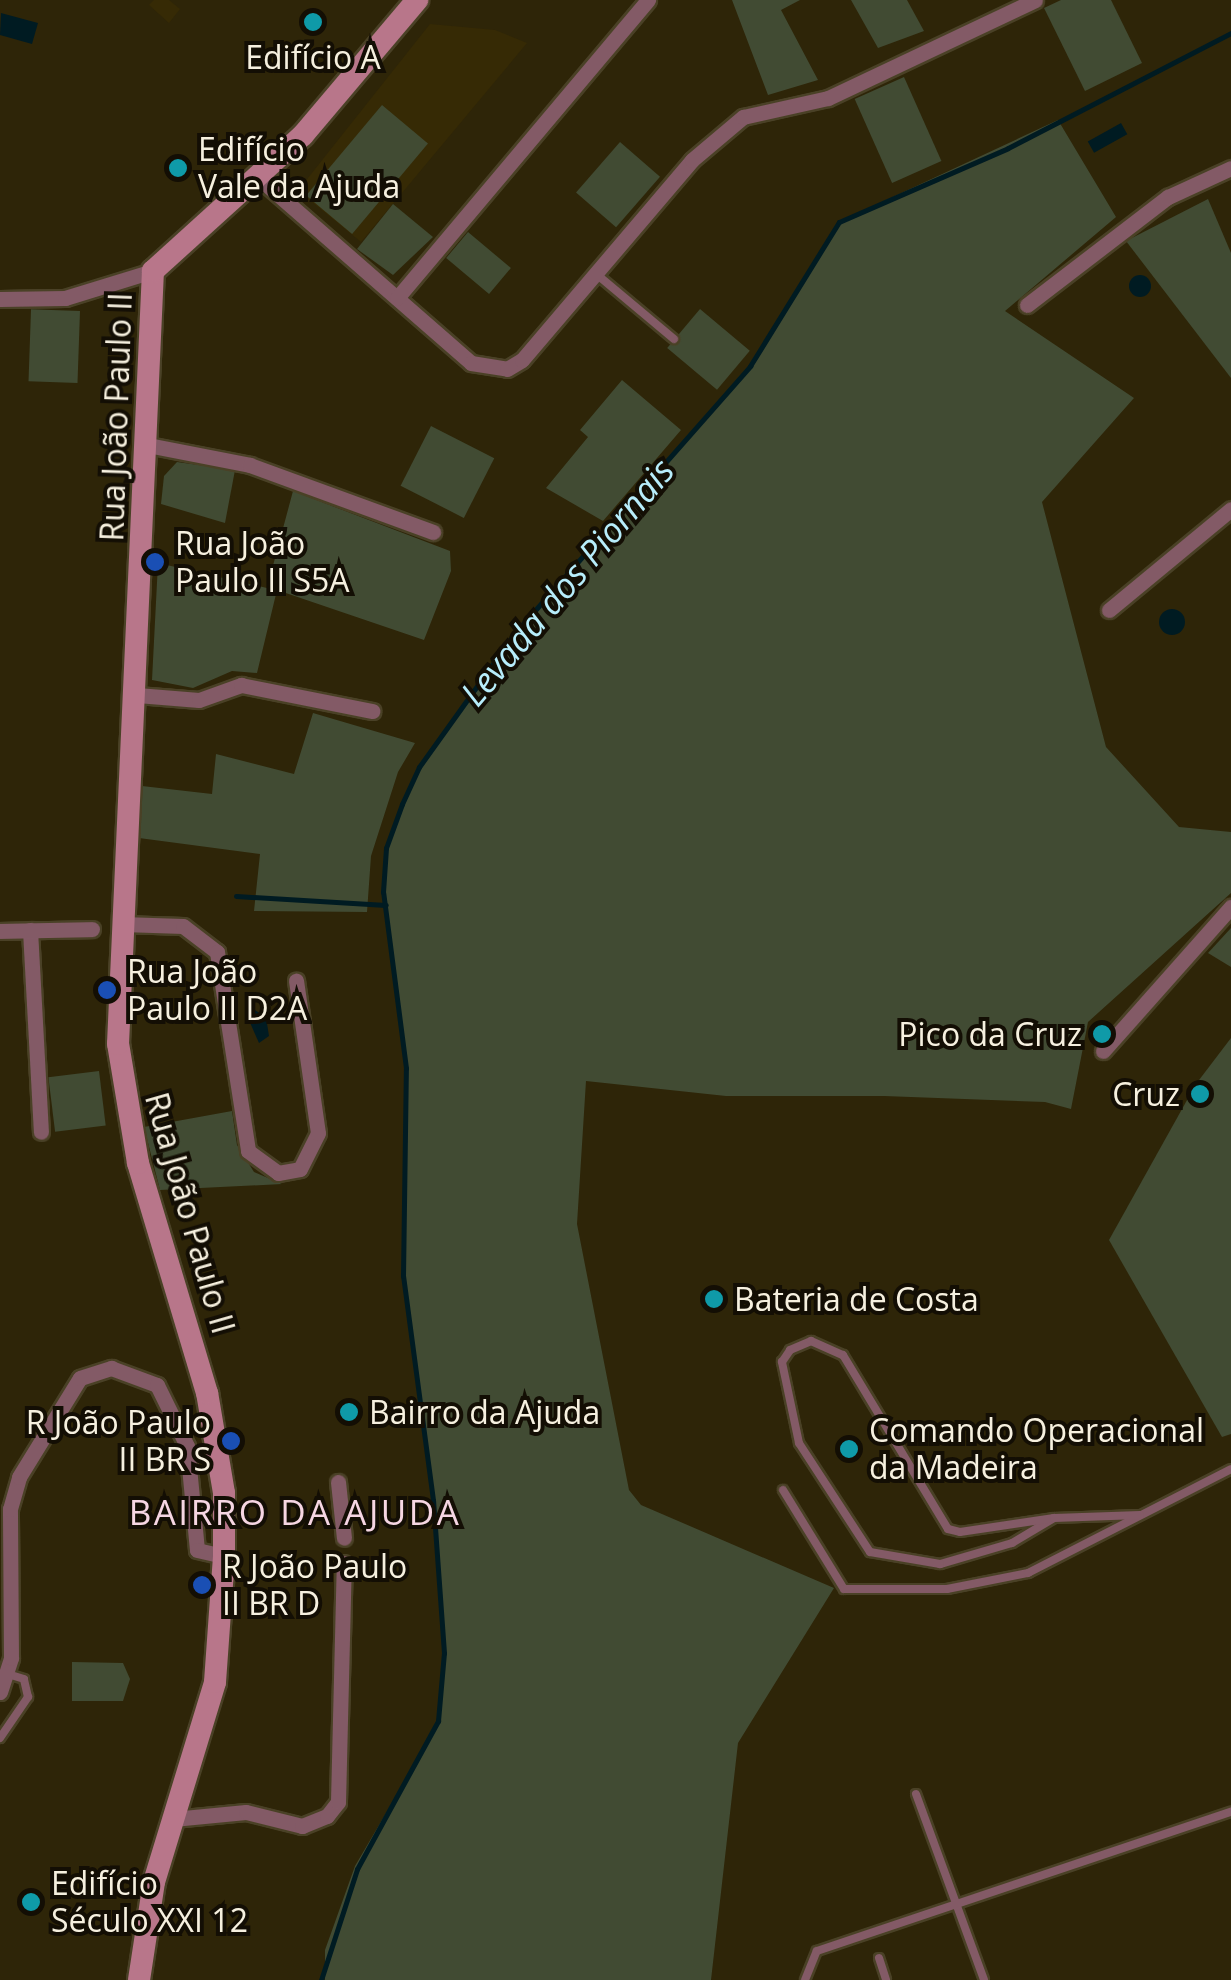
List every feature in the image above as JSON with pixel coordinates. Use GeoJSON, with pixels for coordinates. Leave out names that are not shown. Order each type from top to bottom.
{"type":"FeatureCollection","features":[{"type":"Feature","properties":{"kind":"street"},"geometry":{"type":"LineString","coordinates":[[0,299],[65,298],[153,271],[259,178],[417,0]]}},
{"type":"Feature","properties":{"kind":"street"},"geometry":{"type":"LineString","coordinates":[[398,298],[648,0]]}},
{"type":"Feature","properties":{"kind":"street"},"geometry":{"type":"LineString","coordinates":[[259,178],[472,363],[498,371],[522,360],[692,160],[763,108],[828,98],[1035,0]]}},
{"type":"Feature","properties":{"kind":"street"},"geometry":{"type":"LineString","coordinates":[[1027,306],[1168,197],[1231,168]]}},
{"type":"Feature","properties":{"kind":"street","name":"Rua João Paulo II"},"geometry":{"type":"LineString","coordinates":[[139,1980],[154,1882],[215,1682],[224,1556],[224,1494],[207,1393],[122,1093],[122,924],[137,696],[153,271]]}},
{"type":"Feature","properties":{"kind":"street"},"geometry":{"type":"LineString","coordinates":[[148,445],[250,465],[433,532]]}},
{"type":"Feature","properties":{"kind":"street"},"geometry":{"type":"LineString","coordinates":[[1108,610],[1231,509]]}},
{"type":"Feature","properties":{"kind":"street"},"geometry":{"type":"LineString","coordinates":[[137,696],[199,700],[240,685],[372,711]]}},
{"type":"Feature","properties":{"kind":"street"},"geometry":{"type":"LineString","coordinates":[[1102,1052],[1231,908]]}},
{"type":"Feature","properties":{"kind":"street"},"geometry":{"type":"LineString","coordinates":[[122,924],[184,926],[217,952],[248,1151],[278,1173],[300,1169],[318,1133],[296,981]]}},
{"type":"Feature","properties":{"kind":"street"},"geometry":{"type":"LineString","coordinates":[[0,931],[92,928]]}},
{"type":"Feature","properties":{"kind":"street"},"geometry":{"type":"LineString","coordinates":[[30,930],[41,1132]]}},
{"type":"Feature","properties":{"kind":"street"},"geometry":{"type":"LineString","coordinates":[[0,1692],[8,1674],[10,1509],[19,1477],[80,1378],[111,1368],[157,1385],[187,1446],[197,1550],[224,1556]]}},
{"type":"Feature","properties":{"kind":"street"},"geometry":{"type":"LineString","coordinates":[[338,1482],[344,1538]]}},
{"type":"Feature","properties":{"kind":"street"},"geometry":{"type":"LineString","coordinates":[[173,1819],[246,1812],[302,1826],[333,1810],[342,1786],[344,1564]]}},
{"type":"Feature","properties":{"kind":"lane"},"geometry":{"type":"LineString","coordinates":[[595,273],[674,339]]}},
{"type":"Feature","properties":{"kind":"lane"},"geometry":{"type":"LineString","coordinates":[[1054,1518],[1012,1543],[940,1564],[870,1552],[799,1443],[782,1362],[790,1350],[811,1341],[843,1355],[948,1529],[1054,1518],[1140,1515]]}},
{"type":"Feature","properties":{"kind":"lane"},"geometry":{"type":"LineString","coordinates":[[783,1490],[835,1582],[855,1591],[947,1589],[1028,1572],[1231,1469]]}},
{"type":"Feature","properties":{"kind":"lane"},"geometry":{"type":"LineString","coordinates":[[0,1738],[28,1697],[24,1679],[8,1674]]}},
{"type":"Feature","properties":{"kind":"lane"},"geometry":{"type":"LineString","coordinates":[[916,1794],[984,1980]]}},
{"type":"Feature","properties":{"kind":"lane"},"geometry":{"type":"LineString","coordinates":[[804,1980],[817,1951],[1231,1812]]}},
{"type":"Feature","properties":{"kind":"lane"},"geometry":{"type":"LineString","coordinates":[[880,1958],[886,1980]]}},
{"type":"Feature","properties":{"kind":"shaded area"},"geometry":{"type":"Polygon","coordinates":[[[154,0],[169,0],[180,9],[169,23],[149,5],[154,0]]]}},
{"type":"Feature","properties":{"kind":"shaded area"},"geometry":{"type":"Polygon","coordinates":[[[430,24],[495,30],[527,43],[361,242],[306,197],[304,183],[430,24]]]}},
{"type":"Feature","properties":{"kind":"green space"},"geometry":{"type":"Polygon","coordinates":[[[732,0],[800,0],[781,10],[818,80],[768,95],[732,0]]]}},
{"type":"Feature","properties":{"kind":"green space"},"geometry":{"type":"Polygon","coordinates":[[[851,0],[907,0],[924,31],[878,48],[851,0]]]}},
{"type":"Feature","properties":{"kind":"green space"},"geometry":{"type":"Polygon","coordinates":[[[1061,0],[1111,0],[1142,63],[1085,91],[1044,8],[1061,0]]]}},
{"type":"Feature","properties":{"kind":"green space"},"geometry":{"type":"Polygon","coordinates":[[[904,77],[941,161],[892,183],[855,99],[904,77]]]}},
{"type":"Feature","properties":{"kind":"green space"},"geometry":{"type":"Polygon","coordinates":[[[382,105],[428,144],[352,234],[306,195],[382,105]]]}},
{"type":"Feature","properties":{"kind":"green space"},"geometry":{"type":"Polygon","coordinates":[[[1058,120],[1116,217],[1005,311],[1134,398],[1042,502],[1106,747],[1179,827],[1231,832],[1231,893],[1088,1022],[1071,1109],[1045,1102],[726,1096],[586,1081],[577,1224],[629,1490],[641,1505],[834,1588],[738,1743],[711,1980],[325,1980],[325,1950],[355,1866],[440,1721],[445,1656],[434,1499],[404,1276],[407,1068],[384,892],[388,848],[403,804],[421,767],[516,634],[751,367],[839,222],[1058,120]]]}},
{"type":"Feature","properties":{"kind":"green space"},"geometry":{"type":"Polygon","coordinates":[[[620,142],[660,177],[616,227],[576,193],[620,142]]]}},
{"type":"Feature","properties":{"kind":"green space"},"geometry":{"type":"Polygon","coordinates":[[[1208,199],[1231,253],[1231,378],[1126,241],[1208,199]]]}},
{"type":"Feature","properties":{"kind":"green space"},"geometry":{"type":"Polygon","coordinates":[[[393,204],[433,237],[393,275],[357,249],[393,204]]]}},
{"type":"Feature","properties":{"kind":"green space"},"geometry":{"type":"Polygon","coordinates":[[[468,232],[511,268],[489,294],[446,258],[468,232]]]}},
{"type":"Feature","properties":{"kind":"green space"},"geometry":{"type":"Polygon","coordinates":[[[31,309],[80,311],[77,383],[29,381],[31,309]]]}},
{"type":"Feature","properties":{"kind":"green space"},"geometry":{"type":"Polygon","coordinates":[[[700,309],[750,351],[717,390],[667,348],[700,309]]]}},
{"type":"Feature","properties":{"kind":"green space"},"geometry":{"type":"Polygon","coordinates":[[[622,380],[681,430],[603,521],[546,488],[588,437],[580,430],[622,380]]]}},
{"type":"Feature","properties":{"kind":"green space"},"geometry":{"type":"Polygon","coordinates":[[[431,426],[494,458],[464,518],[401,486],[431,426]]]}},
{"type":"Feature","properties":{"kind":"green space"},"geometry":{"type":"Polygon","coordinates":[[[177,462],[235,470],[225,523],[161,504],[164,476],[177,462]]]}},
{"type":"Feature","properties":{"kind":"green space"},"geometry":{"type":"Polygon","coordinates":[[[293,491],[450,551],[451,571],[424,640],[277,590],[257,673],[232,671],[193,688],[152,680],[158,563],[267,588],[293,491]]]}},
{"type":"Feature","properties":{"kind":"green space"},"geometry":{"type":"Polygon","coordinates":[[[313,713],[415,743],[398,772],[371,856],[367,912],[254,911],[260,854],[139,838],[142,786],[212,794],[216,754],[294,774],[313,713]]]}},
{"type":"Feature","properties":{"kind":"green space"},"geometry":{"type":"Polygon","coordinates":[[[1231,928],[1231,967],[1208,953],[1231,928]]]}},
{"type":"Feature","properties":{"kind":"green space"},"geometry":{"type":"Polygon","coordinates":[[[1231,1038],[1231,1434],[1222,1437],[1109,1240],[1196,1084],[1231,1038]]]}},
{"type":"Feature","properties":{"kind":"green space"},"geometry":{"type":"Polygon","coordinates":[[[99,1071],[106,1126],[55,1132],[48,1077],[99,1071]]]}},
{"type":"Feature","properties":{"kind":"green space"},"geometry":{"type":"Polygon","coordinates":[[[232,1111],[237,1145],[254,1172],[282,1184],[160,1190],[144,1127],[232,1111]]]}},
{"type":"Feature","properties":{"kind":"green space"},"geometry":{"type":"Polygon","coordinates":[[[72,1662],[123,1663],[130,1679],[123,1701],[72,1701],[72,1662]]]}},
{"type":"Feature","properties":{"kind":"water"},"geometry":{"type":"Polygon","coordinates":[[[1,13],[38,23],[32,44],[0,35],[1,13]]]}},
{"type":"Feature","properties":{"kind":"water"},"geometry":{"type":"Polygon","coordinates":[[[1121,123],[1127,134],[1094,153],[1088,141],[1121,123]]]}},
{"type":"Feature","properties":{"kind":"water"},"geometry":{"type":"Polygon","coordinates":[[[1140,275],[1148,278],[1148,294],[1140,297],[1132,294],[1129,286],[1132,278],[1140,275]]]}},
{"type":"Feature","properties":{"kind":"water"},"geometry":{"type":"Polygon","coordinates":[[[1172,609],[1181,613],[1185,622],[1181,631],[1172,635],[1163,631],[1159,622],[1163,613],[1172,609]]]}},
{"type":"Feature","properties":{"kind":"water"},"geometry":{"type":"Polygon","coordinates":[[[253,1009],[266,1017],[269,1036],[259,1043],[248,1018],[253,1009]]]}},
{"type":"Feature","properties":{"kind":"waterway","name":"Levada dos Piornais"},"geometry":{"type":"LineString","coordinates":[[321,1980],[357,1869],[438,1721],[444,1653],[433,1500],[403,1276],[406,1068],[383,892],[386,848],[419,767],[515,633],[750,366],[839,222],[1008,148],[1231,33]]}},
{"type":"Feature","properties":{"kind":"waterway"},"geometry":{"type":"LineString","coordinates":[[236,896],[386,905]]}},
{"type":"Feature","properties":{"kind":"place","name":"Edifício A"},"geometry":{"type":"Point","coordinates":[313,22]}},
{"type":"Feature","properties":{"kind":"place","name":"Edifício Vale da Ajuda"},"geometry":{"type":"Point","coordinates":[178,168]}},
{"type":"Feature","properties":{"kind":"place","name":"Rua João Paulo II S5A"},"geometry":{"type":"Point","coordinates":[155,562]}},
{"type":"Feature","properties":{"kind":"place","name":"Rua João Paulo II D2A"},"geometry":{"type":"Point","coordinates":[107,990]}},
{"type":"Feature","properties":{"kind":"place","name":"Pico da Cruz"},"geometry":{"type":"Point","coordinates":[1102,1034]}},
{"type":"Feature","properties":{"kind":"place","name":"Cruz"},"geometry":{"type":"Point","coordinates":[1200,1094]}},
{"type":"Feature","properties":{"kind":"place","name":"Bateria de Costa"},"geometry":{"type":"Point","coordinates":[714,1299]}},
{"type":"Feature","properties":{"kind":"place","name":"Bairro da Ajuda"},"geometry":{"type":"Point","coordinates":[349,1412]}},
{"type":"Feature","properties":{"kind":"place","name":"R João Paulo II BR S"},"geometry":{"type":"Point","coordinates":[231,1441]}},
{"type":"Feature","properties":{"kind":"place","name":"Comando Operacional da Madeira"},"geometry":{"type":"Point","coordinates":[849,1449]}},
{"type":"Feature","properties":{"kind":"place","name":"R João Paulo II BR D"},"geometry":{"type":"Point","coordinates":[202,1585]}},
{"type":"Feature","properties":{"kind":"place","name":"Edifício Século XXI 12"},"geometry":{"type":"Point","coordinates":[31,1902]}},
{"type":"Feature","properties":{"kind":"district","name":"BAIRRO DA AJUDA"},"geometry":{"type":"Point","coordinates":[295,1512]}}]}
